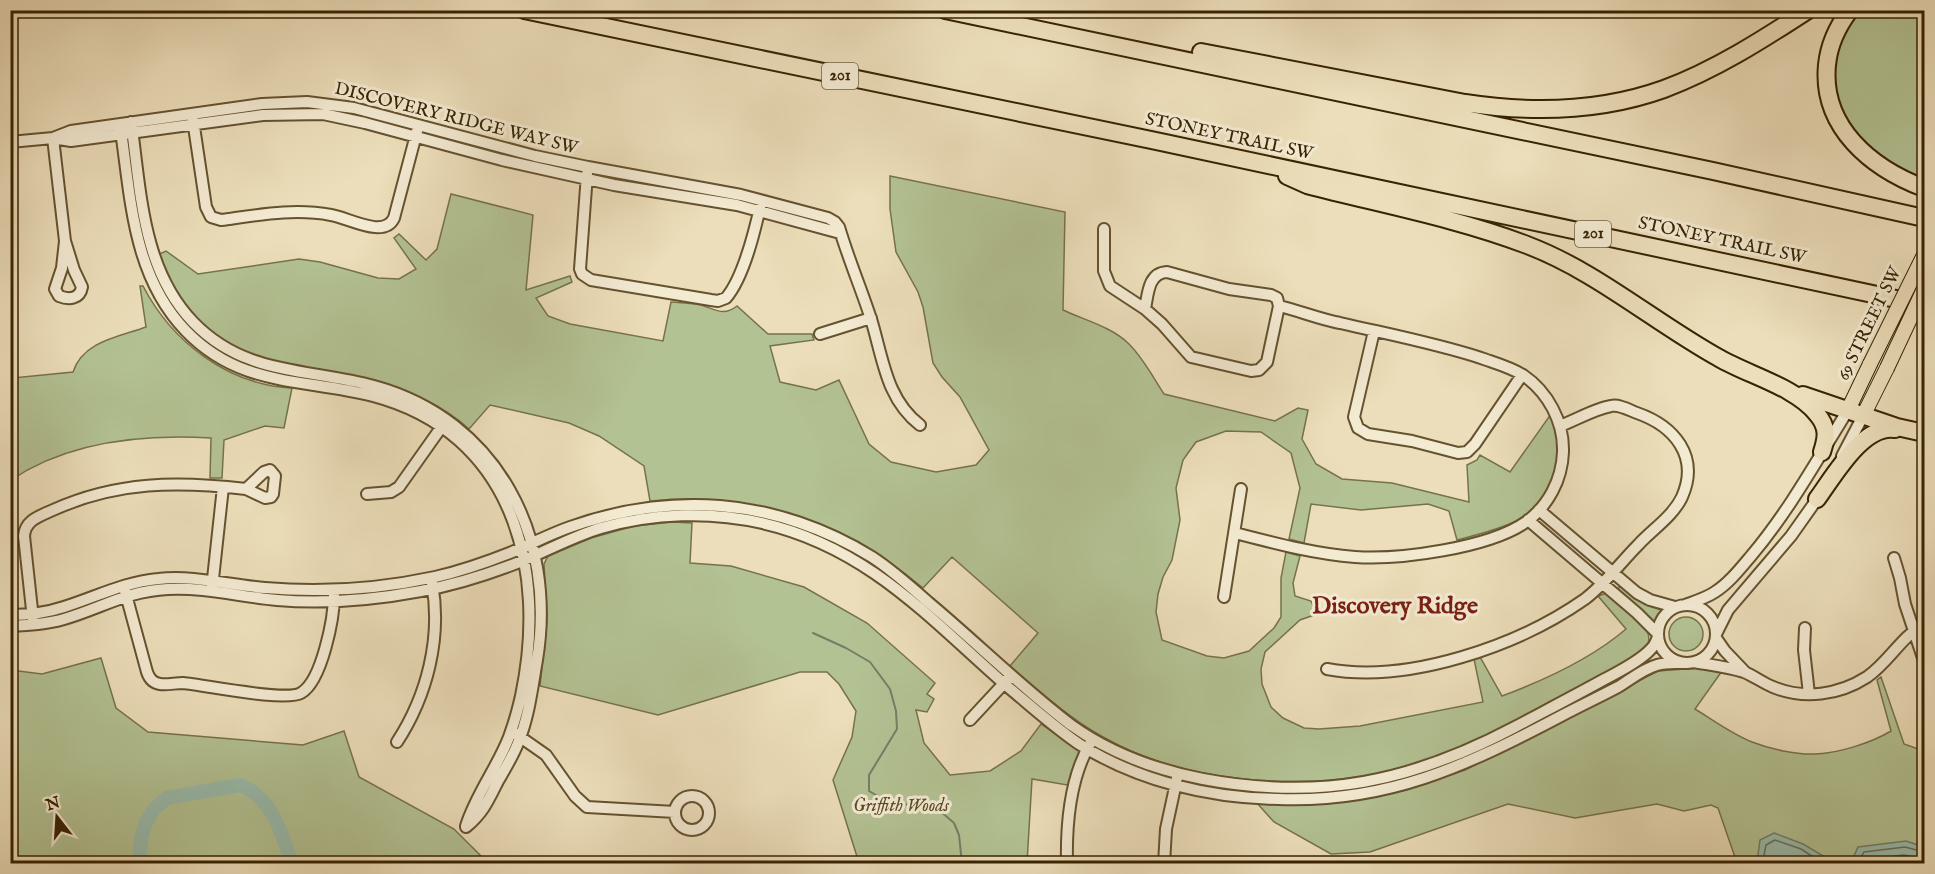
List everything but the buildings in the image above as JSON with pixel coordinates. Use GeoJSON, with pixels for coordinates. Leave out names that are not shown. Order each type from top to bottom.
{"type":"FeatureCollection","features":[{"type":"Feature","properties":{"kind":"highway","name":"STONEY TRAIL SW"},"geometry":{"type":"LineString","coordinates":[[524,10],[1924,305]]}},
{"type":"Feature","properties":{"kind":"highway"},"geometry":{"type":"LineString","coordinates":[[945,10],[1690,166],[1924,218]]}},
{"type":"Feature","properties":{"kind":"highway"},"geometry":{"type":"LineString","coordinates":[[983,10],[1465,103],[1551,109],[1613,103],[1665,89],[1730,58],[1809,10]]}},
{"type":"Feature","properties":{"kind":"highway"},"geometry":{"type":"LineString","coordinates":[[1850,10],[1836,31],[1828,50],[1827,90],[1835,117],[1847,137],[1868,158],[1889,172],[1924,188]]}},
{"type":"Feature","properties":{"kind":"highway"},"geometry":{"type":"LineString","coordinates":[[1262,164],[1307,185],[1469,226],[1530,246],[1587,274],[1717,358],[1802,399],[1817,414],[1826,431],[1827,437],[1822,452]]}},
{"type":"Feature","properties":{"kind":"highway"},"geometry":{"type":"LineString","coordinates":[[1768,382],[1833,406],[1924,433]]}},
{"type":"Feature","properties":{"kind":"highway"},"geometry":{"type":"LineString","coordinates":[[1817,499],[1849,456],[1871,434],[1890,428],[1924,433]]}},
{"type":"Feature","properties":{"kind":"main road","name":"69 STREET SW"},"geometry":{"type":"LineString","coordinates":[[1856,413],[1870,364],[1924,255]]}},
{"type":"Feature","properties":{"kind":"main road","name":"69 STREET SW"},"geometry":{"type":"LineString","coordinates":[[1856,413],[1887,368],[1924,289]]}},
{"type":"Feature","properties":{"kind":"street","name":"DISCOVERY RIDGE WAY SW"},"geometry":{"type":"LineString","coordinates":[[10,142],[53,138],[71,141],[193,113],[262,104],[307,108],[354,108],[505,149],[675,189],[761,205],[840,233],[871,318],[892,391],[902,408],[920,425]]}},
{"type":"Feature","properties":{"kind":"street","name":"DISCOVERY RIDGE WAY SW"},"geometry":{"type":"LineString","coordinates":[[127,129],[194,125],[307,108],[502,160],[587,179],[675,189]]}},
{"type":"Feature","properties":{"kind":"street"},"geometry":{"type":"LineString","coordinates":[[193,113],[206,207],[211,217],[221,220],[299,211],[333,215],[375,228],[384,227],[394,218],[419,126]]}},
{"type":"Feature","properties":{"kind":"street"},"geometry":{"type":"LineString","coordinates":[[127,129],[137,238],[141,255],[152,283],[170,312],[186,331],[219,357],[255,374],[296,378],[371,391],[444,424],[460,442],[486,462],[529,551],[533,653],[521,697],[514,737],[480,816],[466,827],[472,808],[514,737]]}},
{"type":"Feature","properties":{"kind":"street"},"geometry":{"type":"LineString","coordinates":[[53,138],[65,241],[82,287],[79,294],[72,298],[59,297],[55,289],[62,268],[65,241]]}},
{"type":"Feature","properties":{"kind":"street"},"geometry":{"type":"LineString","coordinates":[[502,160],[505,149]]}},
{"type":"Feature","properties":{"kind":"street"},"geometry":{"type":"LineString","coordinates":[[588,167],[580,269],[582,274],[591,280],[718,301],[726,298],[746,258],[761,205]]}},
{"type":"Feature","properties":{"kind":"street"},"geometry":{"type":"LineString","coordinates":[[1104,229],[1104,271],[1107,282],[1162,324],[1191,357],[1254,371],[1262,368],[1267,362],[1279,306],[1277,298],[1271,295],[1229,289],[1167,272],[1157,273],[1152,278],[1145,309]]}},
{"type":"Feature","properties":{"kind":"street"},"geometry":{"type":"LineString","coordinates":[[1235,533],[1332,555],[1396,557],[1444,550],[1505,533],[1534,515],[1550,496],[1559,476],[1563,446],[1560,426],[1547,398],[1522,375],[1504,366],[1461,352],[1322,319],[1279,306]]}},
{"type":"Feature","properties":{"kind":"street"},"geometry":{"type":"LineString","coordinates":[[820,334],[871,318]]}},
{"type":"Feature","properties":{"kind":"street"},"geometry":{"type":"LineString","coordinates":[[1374,331],[1354,417],[1358,428],[1365,434],[1404,439],[1458,453],[1467,452],[1475,444],[1522,375]]}},
{"type":"Feature","properties":{"kind":"street"},"geometry":{"type":"LineString","coordinates":[[1326,669],[1350,674],[1367,674],[1439,663],[1471,654],[1539,626],[1585,598],[1603,584],[1680,501],[1685,490],[1687,476],[1683,449],[1673,434],[1659,423],[1617,406],[1611,406],[1560,426]]}},
{"type":"Feature","properties":{"kind":"street"},"geometry":{"type":"LineString","coordinates":[[10,615],[33,619],[67,618],[124,590],[212,586],[275,600],[334,596],[390,596],[432,583],[489,573],[529,551],[629,516],[688,515],[783,523],[866,560],[899,590],[934,614],[1008,679],[1051,724],[1090,744],[1134,771],[1176,779],[1308,789],[1377,781],[1453,758],[1617,672],[1648,652],[1654,646],[1664,616],[1680,606],[1715,592],[1743,565],[1806,482],[1822,452],[1856,413]]}},
{"type":"Feature","properties":{"kind":"street"},"geometry":{"type":"LineString","coordinates":[[1176,779],[1227,795],[1279,800],[1333,798],[1397,787],[1437,775],[1485,755],[1653,667],[1666,663],[1689,662],[1709,653],[1728,610],[1791,536],[1817,499],[1856,413]]}},
{"type":"Feature","properties":{"kind":"street"},"geometry":{"type":"LineString","coordinates":[[367,494],[390,492],[399,487],[444,424]]}},
{"type":"Feature","properties":{"kind":"street"},"geometry":{"type":"LineString","coordinates":[[33,619],[24,536],[25,529],[30,522],[71,503],[128,487],[168,483],[246,489]]}},
{"type":"Feature","properties":{"kind":"street"},"geometry":{"type":"LineString","coordinates":[[212,586],[224,487]]}},
{"type":"Feature","properties":{"kind":"street"},"geometry":{"type":"LineString","coordinates":[[1224,597],[1241,489]]}},
{"type":"Feature","properties":{"kind":"street"},"geometry":{"type":"LineString","coordinates":[[1534,515],[1637,593],[1650,600],[1699,607],[1709,615],[1716,627],[1716,636],[1725,651],[1746,673]]}},
{"type":"Feature","properties":{"kind":"street"},"geometry":{"type":"LineString","coordinates":[[1534,515],[1658,635],[1661,647],[1667,655],[1675,660],[1746,673],[1781,690],[1809,694],[1838,690],[1864,679],[1873,673],[1900,643],[1924,624]]}},
{"type":"Feature","properties":{"kind":"street"},"geometry":{"type":"LineString","coordinates":[[1894,558],[1924,661]]}},
{"type":"Feature","properties":{"kind":"street"},"geometry":{"type":"LineString","coordinates":[[397,742],[415,713],[428,672],[434,643],[435,609],[432,583]]}},
{"type":"Feature","properties":{"kind":"street"},"geometry":{"type":"LineString","coordinates":[[124,590],[147,672],[152,681],[160,684],[183,683],[247,692],[293,695],[304,690],[319,664],[328,640],[334,596]]}},
{"type":"Feature","properties":{"kind":"street"},"geometry":{"type":"LineString","coordinates":[[10,626],[33,619]]}},
{"type":"Feature","properties":{"kind":"street"},"geometry":{"type":"LineString","coordinates":[[1805,628],[1804,650],[1809,694]]}},
{"type":"Feature","properties":{"kind":"street"},"geometry":{"type":"LineString","coordinates":[[970,720],[1008,679]]}},
{"type":"Feature","properties":{"kind":"street"},"geometry":{"type":"LineString","coordinates":[[514,737],[546,755],[558,769],[559,776],[587,807],[675,812]]}},
{"type":"Feature","properties":{"kind":"street"},"geometry":{"type":"LineString","coordinates":[[1067,864],[1073,795],[1078,770],[1090,744]]}},
{"type":"Feature","properties":{"kind":"street"},"geometry":{"type":"LineString","coordinates":[[1164,864],[1166,829],[1176,779]]}},
{"type":"Feature","properties":{"kind":"green space"},"geometry":{"type":"Polygon","coordinates":[[[1862,11],[1924,11],[1924,178],[1884,159],[1867,145],[1842,110],[1836,89],[1834,68],[1843,36],[1851,22],[1862,11]]]}},
{"type":"Feature","properties":{"kind":"green space"},"geometry":{"type":"Polygon","coordinates":[[[890,176],[1065,212],[1063,310],[1106,328],[1122,338],[1139,355],[1164,394],[1275,421],[1298,408],[1308,410],[1302,439],[1316,464],[1342,479],[1392,483],[1469,502],[1467,465],[1477,460],[1480,455],[1510,472],[1551,414],[1558,444],[1557,459],[1554,474],[1540,501],[1516,521],[1494,530],[1457,540],[1449,511],[1428,504],[1361,510],[1311,504],[1304,543],[1289,539],[1300,488],[1291,453],[1261,432],[1226,431],[1196,442],[1183,460],[1176,488],[1180,520],[1172,560],[1163,577],[1158,594],[1156,612],[1162,640],[1207,656],[1224,658],[1249,651],[1274,628],[1281,617],[1281,578],[1286,552],[1300,556],[1293,583],[1295,596],[1311,601],[1317,614],[1300,620],[1265,652],[1261,669],[1262,684],[1271,707],[1283,718],[1304,728],[1360,726],[1483,702],[1474,659],[1480,657],[1502,696],[1518,690],[1583,659],[1626,629],[1598,596],[1607,593],[1641,622],[1649,636],[1648,643],[1620,665],[1471,743],[1443,755],[1385,772],[1296,782],[1236,778],[1168,765],[1135,753],[1090,730],[1010,666],[1038,633],[952,557],[923,588],[893,565],[861,545],[795,516],[725,501],[688,499],[650,501],[644,466],[599,436],[569,423],[490,405],[469,429],[432,403],[391,386],[255,356],[217,336],[191,313],[174,289],[157,255],[166,251],[198,274],[299,259],[320,262],[378,278],[399,279],[416,269],[394,238],[399,234],[426,260],[437,249],[451,194],[533,215],[526,290],[570,276],[572,282],[536,298],[548,316],[570,324],[663,341],[671,302],[701,305],[723,312],[737,306],[768,334],[812,334],[814,340],[770,346],[780,382],[816,390],[839,380],[869,444],[891,462],[936,472],[976,465],[989,450],[960,397],[933,363],[918,292],[896,252],[890,209],[890,176]]]}},
{"type":"Feature","properties":{"kind":"green space"},"geometry":{"type":"Polygon","coordinates":[[[140,286],[143,286],[170,325],[204,357],[246,379],[292,388],[284,428],[265,426],[224,440],[222,478],[210,478],[211,438],[159,437],[107,443],[57,456],[11,480],[11,362],[13,378],[73,372],[85,353],[93,347],[114,337],[146,327],[140,286]]]}},
{"type":"Feature","properties":{"kind":"green space","name":"Griffith Woods"},"geometry":{"type":"Polygon","coordinates":[[[672,522],[692,523],[690,563],[731,566],[804,587],[867,623],[935,683],[927,694],[934,699],[927,712],[916,710],[924,743],[950,775],[990,771],[1021,751],[1041,724],[1080,751],[1073,786],[1032,779],[1027,863],[859,863],[833,780],[852,737],[856,711],[839,684],[827,672],[800,672],[658,715],[540,686],[547,621],[544,564],[548,556],[591,538],[634,526],[672,522]]]}},
{"type":"Feature","properties":{"kind":"green space"},"geometry":{"type":"Polygon","coordinates":[[[1619,587],[1645,604],[1664,611],[1655,624],[1617,590],[1619,587]]]}},
{"type":"Feature","properties":{"kind":"green space"},"geometry":{"type":"Polygon","coordinates":[[[1686,617],[1698,622],[1703,634],[1698,646],[1686,651],[1674,646],[1669,634],[1674,622],[1686,617]]]}},
{"type":"Feature","properties":{"kind":"green space"},"geometry":{"type":"Polygon","coordinates":[[[101,658],[116,708],[148,732],[303,745],[344,731],[359,777],[454,829],[488,863],[11,863],[11,670],[42,674],[101,658]]]}},
{"type":"Feature","properties":{"kind":"green space"},"geometry":{"type":"Polygon","coordinates":[[[1698,668],[1722,671],[1695,709],[1752,742],[1800,754],[1845,749],[1874,740],[1891,731],[1877,680],[1881,677],[1904,744],[1924,751],[1924,863],[1737,863],[1718,808],[1711,805],[1684,811],[1657,804],[1575,818],[1508,804],[1370,852],[1331,854],[1274,822],[1256,802],[1284,804],[1341,802],[1406,790],[1465,770],[1658,671],[1698,668]]]}},
{"type":"Feature","properties":{"kind":"water"},"geometry":{"type":"Polygon","coordinates":[[[1774,833],[1803,844],[1832,863],[1760,863],[1758,855],[1760,840],[1774,833]]]}},
{"type":"Feature","properties":{"kind":"water"},"geometry":{"type":"Polygon","coordinates":[[[1906,841],[1924,847],[1924,863],[1851,863],[1858,847],[1906,841]]]}},
{"type":"Feature","properties":{"kind":"waterway"},"geometry":{"type":"LineString","coordinates":[[813,633],[870,662],[890,689],[896,711],[897,729],[869,775],[869,791],[886,801],[939,810],[954,823],[959,835],[962,864]]}},
{"type":"Feature","properties":{"kind":"waterway"},"geometry":{"type":"LineString","coordinates":[[139,864],[141,839],[146,822],[154,809],[167,798],[240,785],[259,797],[273,815],[290,858],[290,864]]}},
{"type":"Feature","properties":{"kind":"district","name":"Discovery Ridge"},"geometry":{"type":"Point","coordinates":[1395,606]}}]}
